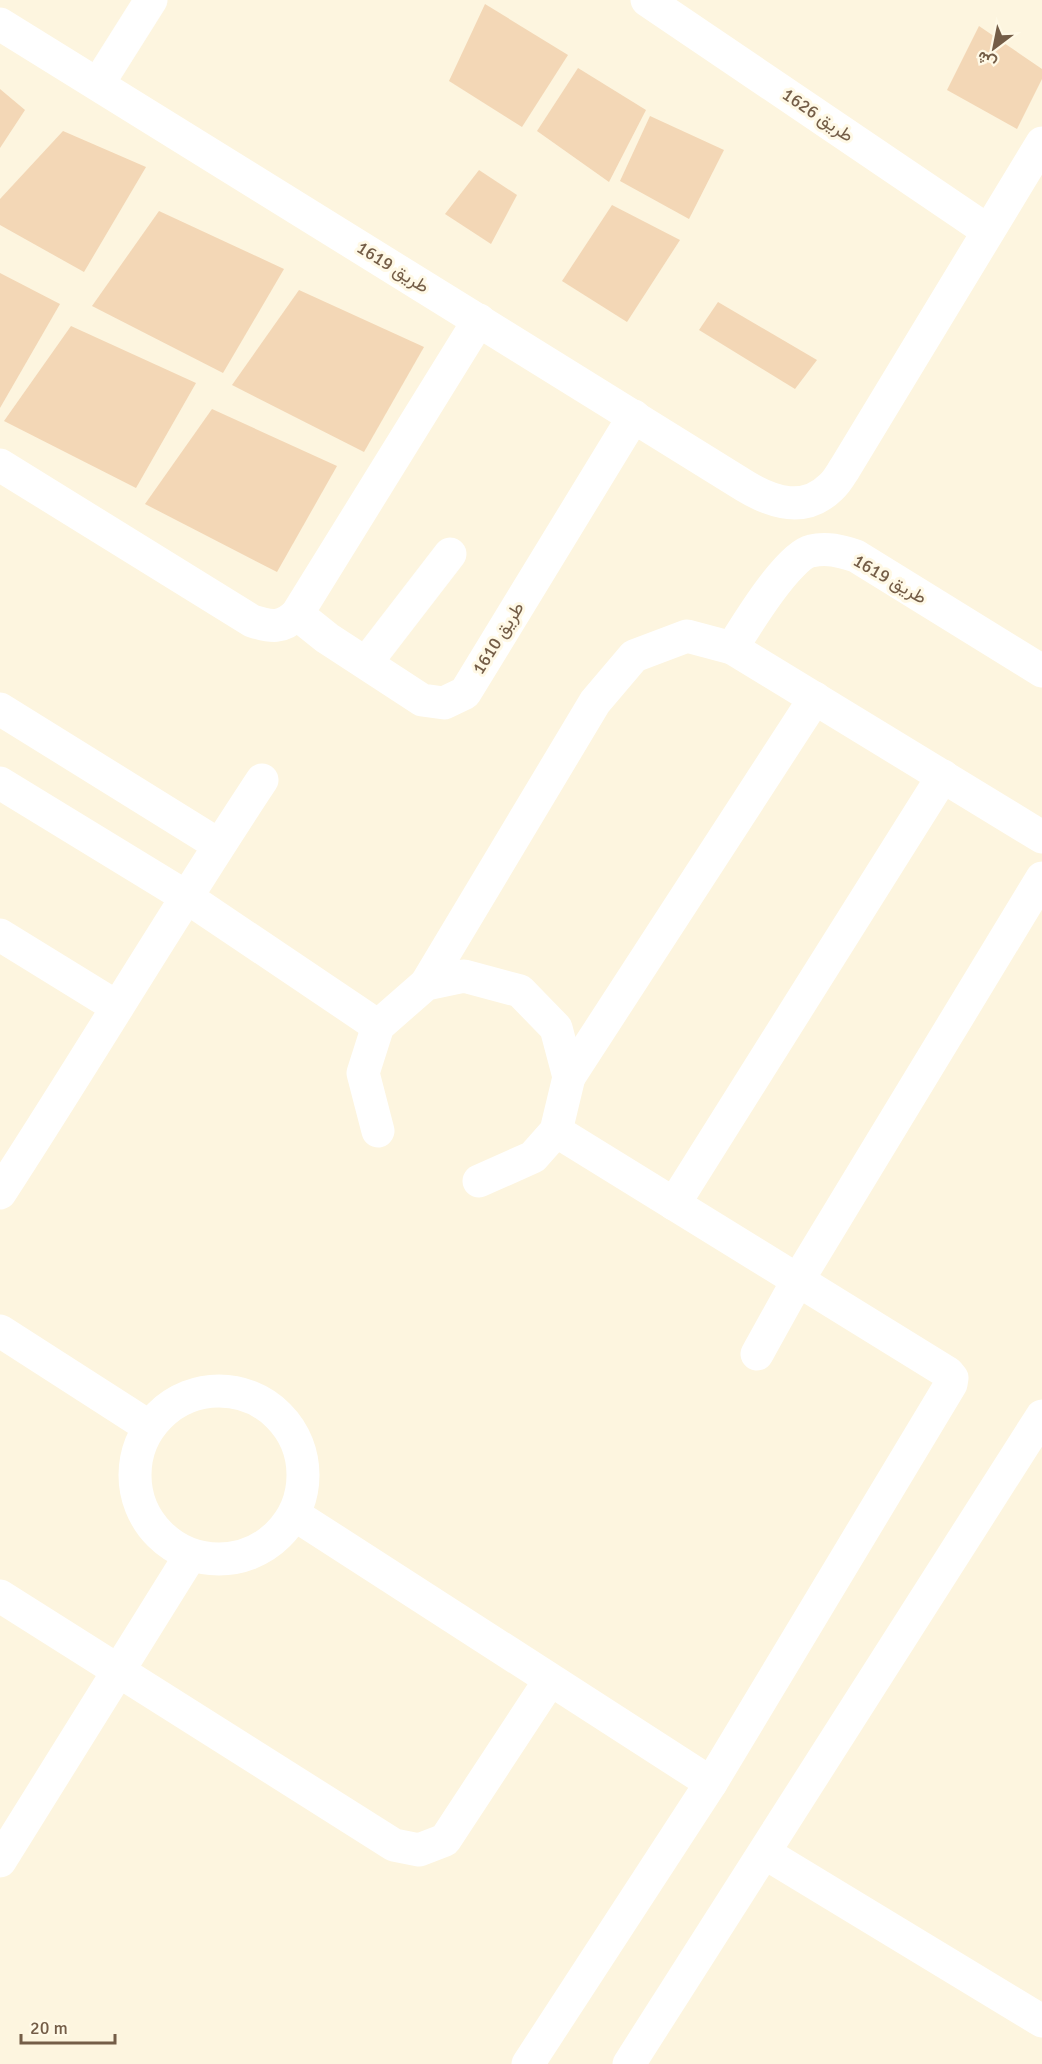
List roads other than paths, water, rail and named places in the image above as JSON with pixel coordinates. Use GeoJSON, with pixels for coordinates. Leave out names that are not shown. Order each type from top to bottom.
{"type":"FeatureCollection","features":[{"type":"Feature","properties":{"kind":"street"},"geometry":{"type":"LineString","coordinates":[[98,84],[151,0]]}},
{"type":"Feature","properties":{"kind":"street","name":"طريق 1626"},"geometry":{"type":"LineString","coordinates":[[647,0],[988,231]]}},
{"type":"Feature","properties":{"kind":"street","name":"طريق 1619"},"geometry":{"type":"LineString","coordinates":[[0,24],[763,497],[789,504],[812,500],[831,487],[845,468],[988,231]]}},
{"type":"Feature","properties":{"kind":"street"},"geometry":{"type":"LineString","coordinates":[[988,231],[1042,143]]}},
{"type":"Feature","properties":{"kind":"street"},"geometry":{"type":"LineString","coordinates":[[0,465],[252,621],[270,627],[288,622],[297,614],[478,320]]}},
{"type":"Feature","properties":{"kind":"street","name":"طريق 1610"},"geometry":{"type":"LineString","coordinates":[[297,614],[327,638],[422,700],[444,703],[465,693],[634,416]]}},
{"type":"Feature","properties":{"kind":"street","name":"طريق 1619"},"geometry":{"type":"LineString","coordinates":[[732,648],[759,604],[784,573],[808,551],[834,549],[856,556],[1042,671]]}},
{"type":"Feature","properties":{"kind":"street"},"geometry":{"type":"LineString","coordinates":[[366,663],[450,554]]}},
{"type":"Feature","properties":{"kind":"street"},"geometry":{"type":"LineString","coordinates":[[378,1131],[363,1073],[378,1026],[426,984],[595,702],[634,656],[687,636],[732,648],[1042,837]]}},
{"type":"Feature","properties":{"kind":"street"},"geometry":{"type":"LineString","coordinates":[[479,1181],[533,1157],[556,1131],[569,1077],[815,698]]}},
{"type":"Feature","properties":{"kind":"street"},"geometry":{"type":"LineString","coordinates":[[0,709],[219,845]]}},
{"type":"Feature","properties":{"kind":"street"},"geometry":{"type":"LineString","coordinates":[[674,1203],[944,776]]}},
{"type":"Feature","properties":{"kind":"street"},"geometry":{"type":"LineString","coordinates":[[0,1193],[185,896],[262,780]]}},
{"type":"Feature","properties":{"kind":"street"},"geometry":{"type":"LineString","coordinates":[[0,783],[185,896],[378,1026]]}},
{"type":"Feature","properties":{"kind":"street"},"geometry":{"type":"LineString","coordinates":[[757,1354],[798,1280],[1042,878]]}},
{"type":"Feature","properties":{"kind":"street"},"geometry":{"type":"LineString","coordinates":[[0,935],[117,1007]]}},
{"type":"Feature","properties":{"kind":"street"},"geometry":{"type":"LineString","coordinates":[[426,984],[464,976],[520,991],[556,1028],[569,1077]]}},
{"type":"Feature","properties":{"kind":"street"},"geometry":{"type":"LineString","coordinates":[[528,2064],[711,1783],[951,1384],[952,1378],[948,1373],[556,1131]]}},
{"type":"Feature","properties":{"kind":"street"},"geometry":{"type":"LineString","coordinates":[[0,1331],[148,1426]]}},
{"type":"Feature","properties":{"kind":"street"},"geometry":{"type":"LineString","coordinates":[[213,1389],[264,1402],[297,1440],[305,1478],[295,1515],[269,1545],[225,1561],[190,1556],[146,1521],[133,1477],[148,1426],[170,1404],[213,1389]]}},
{"type":"Feature","properties":{"kind":"street"},"geometry":{"type":"LineString","coordinates":[[629,2064],[1042,1416]]}},
{"type":"Feature","properties":{"kind":"street"},"geometry":{"type":"LineString","coordinates":[[295,1515],[711,1783]]}},
{"type":"Feature","properties":{"kind":"street"},"geometry":{"type":"LineString","coordinates":[[0,1861],[190,1556]]}},
{"type":"Feature","properties":{"kind":"street"},"geometry":{"type":"LineString","coordinates":[[0,1596],[394,1845],[419,1850],[445,1840],[550,1680]]}},
{"type":"Feature","properties":{"kind":"street"},"geometry":{"type":"LineString","coordinates":[[765,1853],[1042,2020]]}}]}
